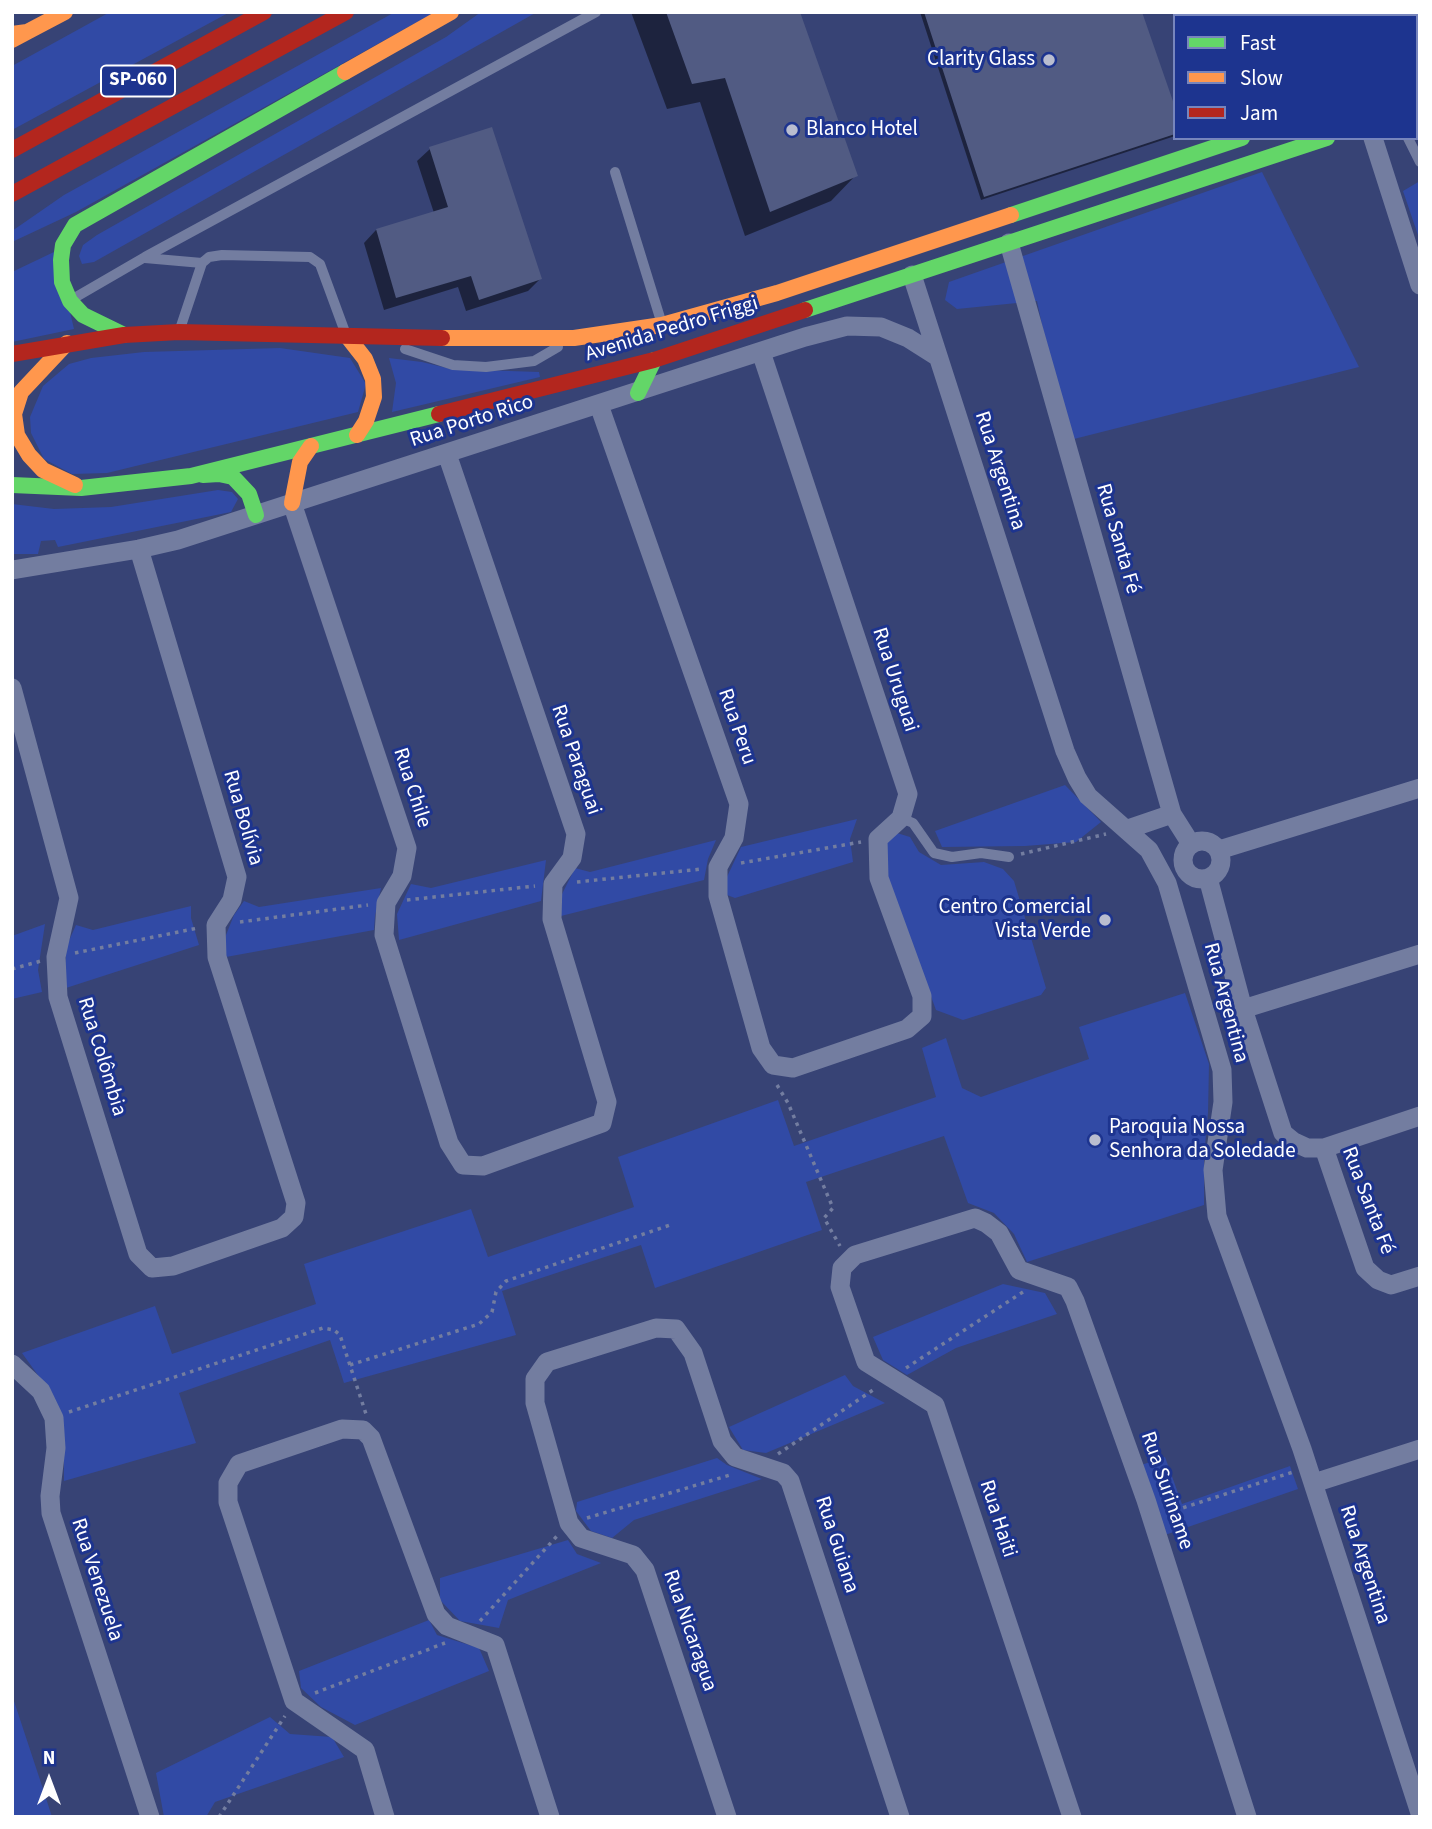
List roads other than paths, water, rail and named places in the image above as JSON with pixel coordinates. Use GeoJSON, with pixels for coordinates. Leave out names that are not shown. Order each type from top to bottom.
{"type":"FeatureCollection","features":[{"type":"Feature","properties":{"kind":"main road"},"geometry":{"type":"LineString","coordinates":[[12,40],[20,33],[65,12]]}},
{"type":"Feature","properties":{"kind":"main road","name":"SP-060"},"geometry":{"type":"LineString","coordinates":[[12,150],[264,12]]}},
{"type":"Feature","properties":{"kind":"main road","name":"SP-060"},"geometry":{"type":"LineString","coordinates":[[12,194],[346,12]]}},
{"type":"Feature","properties":{"kind":"main road"},"geometry":{"type":"LineString","coordinates":[[124,335],[83,315],[70,301],[62,282],[61,260],[62,245],[75,225],[451,12]]}},
{"type":"Feature","properties":{"kind":"main road","name":"Avenida Pedro Friggi"},"geometry":{"type":"LineString","coordinates":[[12,354],[124,335],[179,332],[373,338],[574,338],[662,325],[777,293],[1236,140]]}},
{"type":"Feature","properties":{"kind":"main road","name":"Avenida Pedro Friggi"},"geometry":{"type":"LineString","coordinates":[[12,485],[81,488],[191,476],[654,360],[1321,140]]}},
{"type":"Feature","properties":{"kind":"main road"},"geometry":{"type":"LineString","coordinates":[[12,213],[99,148]]}},
{"type":"Feature","properties":{"kind":"main road"},"geometry":{"type":"LineString","coordinates":[[347,336],[365,359],[373,379],[374,397],[366,421],[357,435]]}},
{"type":"Feature","properties":{"kind":"main road"},"geometry":{"type":"LineString","coordinates":[[67,343],[21,392],[14,414],[17,435],[29,455],[43,470],[81,488]]}},
{"type":"Feature","properties":{"kind":"main road"},"geometry":{"type":"LineString","coordinates":[[638,393],[654,360]]}},
{"type":"Feature","properties":{"kind":"main road"},"geometry":{"type":"LineString","coordinates":[[292,503],[300,463],[311,446]]}},
{"type":"Feature","properties":{"kind":"main road"},"geometry":{"type":"LineString","coordinates":[[191,476],[219,474],[233,478],[249,494],[256,515]]}},
{"type":"Feature","properties":{"kind":"street"},"geometry":{"type":"LineString","coordinates":[[1374,140],[1420,285]]}},
{"type":"Feature","properties":{"kind":"street","name":"Rua Santa Fé"},"geometry":{"type":"LineString","coordinates":[[1009,243],[1172,814],[1191,844]]}},
{"type":"Feature","properties":{"kind":"street","name":"Rua Argentina"},"geometry":{"type":"LineString","coordinates":[[912,275],[1065,751],[1088,796],[1149,850],[1167,883],[1222,1070],[1223,1102],[1213,1170],[1217,1216],[1311,1475],[1420,1813]]}},
{"type":"Feature","properties":{"kind":"street","name":"Rua Porto Rico"},"geometry":{"type":"LineString","coordinates":[[12,570],[178,540],[847,326],[880,327],[908,338],[938,358]]}},
{"type":"Feature","properties":{"kind":"street","name":"Rua Uruguai"},"geometry":{"type":"LineString","coordinates":[[761,352],[908,794],[901,818]]}},
{"type":"Feature","properties":{"kind":"street","name":"Rua Peru"},"geometry":{"type":"LineString","coordinates":[[599,405],[739,804],[734,838],[718,867],[718,896],[761,1048],[773,1065],[793,1068],[907,1029],[922,1016],[922,996],[879,878],[878,839],[901,818]]}},
{"type":"Feature","properties":{"kind":"street","name":"Rua Paraguai"},"geometry":{"type":"LineString","coordinates":[[447,454],[576,834],[572,858],[553,884],[552,919],[607,1102],[602,1123],[483,1166],[463,1165]]}},
{"type":"Feature","properties":{"kind":"street","name":"Rua Chile"},"geometry":{"type":"LineString","coordinates":[[292,503],[407,848],[402,876],[386,903],[384,935],[449,1143],[463,1165]]}},
{"type":"Feature","properties":{"kind":"street","name":"Rua Bolívia"},"geometry":{"type":"LineString","coordinates":[[139,549],[237,877],[232,900],[216,925],[217,957],[296,1203],[294,1217],[282,1227],[173,1266],[152,1268]]}},
{"type":"Feature","properties":{"kind":"street","name":"Rua Colômbia"},"geometry":{"type":"LineString","coordinates":[[12,688],[69,898],[56,957],[58,997],[138,1254],[152,1268]]}},
{"type":"Feature","properties":{"kind":"street"},"geometry":{"type":"LineString","coordinates":[[1219,850],[1420,788]]}},
{"type":"Feature","properties":{"kind":"street"},"geometry":{"type":"LineString","coordinates":[[1128,829],[1172,814]]}},
{"type":"Feature","properties":{"kind":"street"},"geometry":{"type":"LineString","coordinates":[[1197,841],[1209,842],[1219,850],[1220,867],[1213,876],[1195,878],[1185,870],[1182,859],[1191,844],[1197,841]]}},
{"type":"Feature","properties":{"kind":"street"},"geometry":{"type":"LineString","coordinates":[[1167,883],[1185,870]]}},
{"type":"Feature","properties":{"kind":"street","name":"Rua Santa Fé"},"geometry":{"type":"LineString","coordinates":[[1208,878],[1243,1009],[1283,1133],[1294,1142],[1307,1147],[1324,1148],[1365,1268],[1378,1280],[1391,1285],[1420,1276]]}},
{"type":"Feature","properties":{"kind":"street"},"geometry":{"type":"LineString","coordinates":[[1243,1009],[1420,954]]}},
{"type":"Feature","properties":{"kind":"street"},"geometry":{"type":"LineString","coordinates":[[1324,1148],[1420,1116]]}},
{"type":"Feature","properties":{"kind":"street","name":"Rua Haiti"},"geometry":{"type":"LineString","coordinates":[[986,1223],[975,1218],[855,1255],[842,1268],[840,1287],[866,1362],[935,1405],[1072,1817]]}},
{"type":"Feature","properties":{"kind":"street","name":"Rua Suriname"},"geometry":{"type":"LineString","coordinates":[[986,1223],[999,1233],[1019,1270],[1068,1287],[1075,1301],[1152,1518],[1247,1817]]}},
{"type":"Feature","properties":{"kind":"street","name":"Rua Guiana"},"geometry":{"type":"LineString","coordinates":[[569,1523],[535,1403],[535,1379],[547,1362],[656,1328],[676,1329],[693,1353],[722,1441],[735,1457],[783,1473],[794,1490],[900,1817]]}},
{"type":"Feature","properties":{"kind":"street","name":"Rua Venezuela"},"geometry":{"type":"LineString","coordinates":[[12,1364],[41,1391],[54,1418],[56,1448],[50,1496],[53,1522],[150,1817]]}},
{"type":"Feature","properties":{"kind":"street"},"geometry":{"type":"LineString","coordinates":[[385,1817],[365,1750],[294,1701],[228,1502],[228,1483],[239,1464],[342,1429],[363,1430],[371,1438],[436,1614],[447,1626],[495,1645],[550,1817]]}},
{"type":"Feature","properties":{"kind":"street"},"geometry":{"type":"LineString","coordinates":[[1311,1475],[1420,1449]]}},
{"type":"Feature","properties":{"kind":"street","name":"Rua Nicaragua"},"geometry":{"type":"LineString","coordinates":[[569,1523],[581,1538],[633,1555],[645,1570],[727,1817]]}},
{"type":"Feature","properties":{"kind":"lane"},"geometry":{"type":"LineString","coordinates":[[70,301],[145,257],[596,12]]}},
{"type":"Feature","properties":{"kind":"lane"},"geometry":{"type":"LineString","coordinates":[[1409,140],[1420,162]]}},
{"type":"Feature","properties":{"kind":"lane"},"geometry":{"type":"LineString","coordinates":[[615,172],[662,325]]}},
{"type":"Feature","properties":{"kind":"lane"},"geometry":{"type":"LineString","coordinates":[[179,332],[202,263],[209,257],[222,254],[310,257],[320,264],[347,336]]}},
{"type":"Feature","properties":{"kind":"lane"},"geometry":{"type":"LineString","coordinates":[[145,257],[202,263]]}},
{"type":"Feature","properties":{"kind":"lane"},"geometry":{"type":"LineString","coordinates":[[373,338],[453,365],[486,367],[534,361],[574,338]]}},
{"type":"Feature","properties":{"kind":"lane"},"geometry":{"type":"LineString","coordinates":[[901,818],[914,823],[934,852],[952,857],[981,853],[1009,857]]}},
{"type":"Feature","properties":{"kind":"place","name":"Clarity Glass"},"geometry":{"type":"Point","coordinates":[1049,60]}},
{"type":"Feature","properties":{"kind":"place","name":"Blanco Hotel"},"geometry":{"type":"Point","coordinates":[792,130]}},
{"type":"Feature","properties":{"kind":"place","name":"Centro Comercial Vista Verde"},"geometry":{"type":"Point","coordinates":[1105,920]}},
{"type":"Feature","properties":{"kind":"place","name":"Paroquia Nossa Senhora da Soledade"},"geometry":{"type":"Point","coordinates":[1095,1140]}}]}
